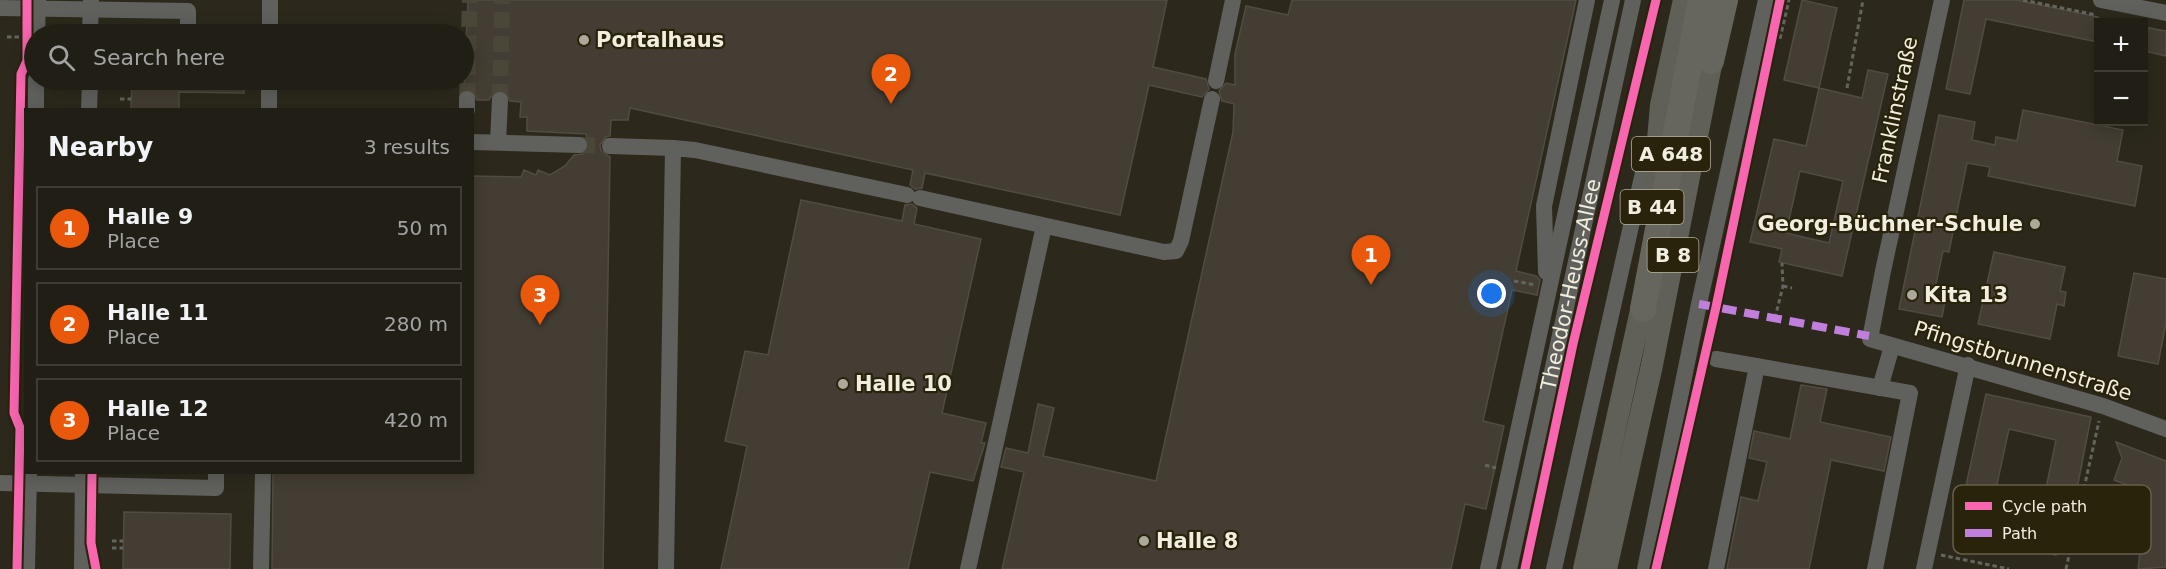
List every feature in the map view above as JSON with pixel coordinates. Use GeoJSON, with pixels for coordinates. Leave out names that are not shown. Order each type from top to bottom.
{"type":"FeatureCollection","features":[{"type":"Feature","properties":{"kind":"highway","name":"A 648"},"geometry":{"type":"LineString","coordinates":[[1643,309],[1701,0]]}},
{"type":"Feature","properties":{"kind":"highway"},"geometry":{"type":"LineString","coordinates":[[1711,61],[1726,0]]}},
{"type":"Feature","properties":{"kind":"main road","name":"B 44"},"geometry":{"type":"LineString","coordinates":[[1643,309],[1661,105],[1684,0]]}},
{"type":"Feature","properties":{"kind":"main road","name":"B 8"},"geometry":{"type":"LineString","coordinates":[[1606,569],[1633,448],[1711,61]]}},
{"type":"Feature","properties":{"kind":"main road"},"geometry":{"type":"LineString","coordinates":[[1584,569],[1643,309]]}},
{"type":"Feature","properties":{"kind":"street"},"geometry":{"type":"LineString","coordinates":[[270,0],[270,24]]}},
{"type":"Feature","properties":{"kind":"street"},"geometry":{"type":"LineString","coordinates":[[1216,81],[1233,0]]}},
{"type":"Feature","properties":{"kind":"street"},"geometry":{"type":"LineString","coordinates":[[1479,569],[1546,271],[1544,206],[1587,0]]}},
{"type":"Feature","properties":{"kind":"street"},"geometry":{"type":"LineString","coordinates":[[1488,569],[1612,0]]}},
{"type":"Feature","properties":{"kind":"street"},"geometry":{"type":"LineString","coordinates":[[1645,569],[1766,0]]}},
{"type":"Feature","properties":{"kind":"street","name":"Franklinstraße"},"geometry":{"type":"LineString","coordinates":[[1869,336],[1942,0]]}},
{"type":"Feature","properties":{"kind":"street","name":"Theodor-Heuss-Allee"},"geometry":{"type":"LineString","coordinates":[[1509,569],[1632,1]]}},
{"type":"Feature","properties":{"kind":"street"},"geometry":{"type":"LineString","coordinates":[[90,24],[91,5]]}},
{"type":"Feature","properties":{"kind":"street"},"geometry":{"type":"LineString","coordinates":[[0,8],[91,5],[188,11],[188,24]]}},
{"type":"Feature","properties":{"kind":"street"},"geometry":{"type":"LineString","coordinates":[[32,24],[34,6]]}},
{"type":"Feature","properties":{"kind":"street"},"geometry":{"type":"LineString","coordinates":[[2099,8],[2166,13]]}},
{"type":"Feature","properties":{"kind":"street"},"geometry":{"type":"LineString","coordinates":[[36,90],[36,108]]}},
{"type":"Feature","properties":{"kind":"street"},"geometry":{"type":"LineString","coordinates":[[89,108],[90,90]]}},
{"type":"Feature","properties":{"kind":"street"},"geometry":{"type":"LineString","coordinates":[[269,90],[269,108]]}},
{"type":"Feature","properties":{"kind":"street"},"geometry":{"type":"LineString","coordinates":[[610,146],[695,150],[1164,252],[1176,251],[1181,241],[1212,99]]}},
{"type":"Feature","properties":{"kind":"street"},"geometry":{"type":"LineString","coordinates":[[498,142],[500,100]]}},
{"type":"Feature","properties":{"kind":"street"},"geometry":{"type":"LineString","coordinates":[[1554,569],[1646,157],[1661,105]]}},
{"type":"Feature","properties":{"kind":"street"},"geometry":{"type":"LineString","coordinates":[[474,142],[579,145]]}},
{"type":"Feature","properties":{"kind":"street"},"geometry":{"type":"LineString","coordinates":[[666,569],[673,148]]}},
{"type":"Feature","properties":{"kind":"street"},"geometry":{"type":"LineString","coordinates":[[968,569],[1044,226]]}},
{"type":"Feature","properties":{"kind":"street","name":"Pfingstbrunnenstraße"},"geometry":{"type":"LineString","coordinates":[[1869,336],[1872,341],[1968,365],[2103,406],[2166,429]]}},
{"type":"Feature","properties":{"kind":"street"},"geometry":{"type":"LineString","coordinates":[[1880,388],[1892,346]]}},
{"type":"Feature","properties":{"kind":"street"},"geometry":{"type":"LineString","coordinates":[[1716,359],[1910,393],[1875,569]]}},
{"type":"Feature","properties":{"kind":"street"},"geometry":{"type":"LineString","coordinates":[[1925,561],[1968,365]]}},
{"type":"Feature","properties":{"kind":"street"},"geometry":{"type":"LineString","coordinates":[[1716,569],[1757,366]]}},
{"type":"Feature","properties":{"kind":"street"},"geometry":{"type":"LineString","coordinates":[[1614,569],[1633,448]]}},
{"type":"Feature","properties":{"kind":"street"},"geometry":{"type":"LineString","coordinates":[[0,483],[29,478],[83,479],[216,488],[216,474]]}},
{"type":"Feature","properties":{"kind":"street"},"geometry":{"type":"LineString","coordinates":[[261,569],[263,474]]}},
{"type":"Feature","properties":{"kind":"street"},"geometry":{"type":"LineString","coordinates":[[27,569],[29,478]]}},
{"type":"Feature","properties":{"kind":"street"},"geometry":{"type":"LineString","coordinates":[[82,569],[83,479]]}},
{"type":"Feature","properties":{"kind":"street"},"geometry":{"type":"LineString","coordinates":[[1638,569],[1661,490]]}},
{"type":"Feature","properties":{"kind":"path"},"geometry":{"type":"LineString","coordinates":[[1775,28],[1773,38],[1780,39],[1789,0]]}},
{"type":"Feature","properties":{"kind":"path"},"geometry":{"type":"LineString","coordinates":[[1846,88],[1863,0]]}},
{"type":"Feature","properties":{"kind":"path"},"geometry":{"type":"LineString","coordinates":[[2023,0],[2099,8]]}},
{"type":"Feature","properties":{"kind":"path"},"geometry":{"type":"LineString","coordinates":[[31,24],[34,6]]}},
{"type":"Feature","properties":{"kind":"path"},"geometry":{"type":"LineString","coordinates":[[7,36],[24,36]]}},
{"type":"Feature","properties":{"kind":"path"},"geometry":{"type":"LineString","coordinates":[[120,99],[131,99]]}},
{"type":"Feature","properties":{"kind":"path"},"geometry":{"type":"LineString","coordinates":[[1775,318],[1783,286],[1782,263]]}},
{"type":"Feature","properties":{"kind":"path"},"geometry":{"type":"LineString","coordinates":[[1514,280],[1541,286]]}},
{"type":"Feature","properties":{"kind":"path"},"geometry":{"type":"LineString","coordinates":[[1783,286],[1792,288]]}},
{"type":"Feature","properties":{"kind":"path"},"geometry":{"type":"LineString","coordinates":[[2085,485],[2103,406]]}},
{"type":"Feature","properties":{"kind":"path"},"geometry":{"type":"LineString","coordinates":[[112,541],[123,541]]}},
{"type":"Feature","properties":{"kind":"path"},"geometry":{"type":"LineString","coordinates":[[112,548],[123,548]]}},
{"type":"Feature","properties":{"kind":"path"},"geometry":{"type":"LineString","coordinates":[[2066,569],[2069,554]]}},
{"type":"Feature","properties":{"kind":"path"},"geometry":{"type":"LineString","coordinates":[[1925,561],[2009,569]]}},
{"type":"Feature","properties":{"kind":"building"},"geometry":{"type":"Polygon","coordinates":[[[468,0],[1167,0],[1153,67],[1206,79],[1209,89],[1202,97],[1149,85],[1120,215],[925,173],[922,188],[915,189],[910,185],[913,170],[630,108],[628,120],[611,120],[610,136],[605,137],[600,145],[601,151],[610,157],[603,569],[272,569],[273,474],[474,474],[474,176],[521,177],[524,170],[536,175],[538,170],[550,175],[565,166],[574,155],[583,154],[588,150],[589,145],[586,134],[527,131],[527,117],[520,117],[521,102],[510,101],[505,91],[495,91],[489,100],[477,100],[473,90],[474,24],[467,24],[468,0]]]}},
{"type":"Feature","properties":{"kind":"building"},"geometry":{"type":"Polygon","coordinates":[[[1292,0],[1576,0],[1516,271],[1536,276],[1540,280],[1537,295],[1512,290],[1483,421],[1504,426],[1486,509],[1465,504],[1451,569],[1002,569],[1024,472],[1001,467],[1006,448],[1028,453],[1038,404],[1054,408],[1043,456],[1156,481],[1233,132],[1234,104],[1222,101],[1219,91],[1226,83],[1235,85],[1235,54],[1246,6],[1288,15],[1292,0]]]}},
{"type":"Feature","properties":{"kind":"building"},"geometry":{"type":"Polygon","coordinates":[[[1802,0],[1837,8],[1819,88],[1784,80],[1802,0]]]}},
{"type":"Feature","properties":{"kind":"building"},"geometry":{"type":"Polygon","coordinates":[[[1964,0],[2016,0],[2098,17],[2094,18],[2094,41],[1986,19],[1970,94],[1946,89],[1964,0]]]}},
{"type":"Feature","properties":{"kind":"building"},"geometry":{"type":"Polygon","coordinates":[[[2148,28],[2166,31],[2166,56],[2148,52],[2148,28]]]}},
{"type":"Feature","properties":{"kind":"building"},"geometry":{"type":"Polygon","coordinates":[[[1868,70],[1888,74],[1842,276],[1779,262],[1782,249],[1750,242],[1774,139],[1806,146],[1819,88],[1862,98],[1868,70]],[[1800,171],[1786,233],[1829,243],[1843,181],[1800,171]]]}},
{"type":"Feature","properties":{"kind":"building"},"geometry":{"type":"Polygon","coordinates":[[[132,90],[244,90],[244,93],[179,92],[179,108],[131,108],[132,90]]]}},
{"type":"Feature","properties":{"kind":"building"},"geometry":{"type":"Polygon","coordinates":[[[2023,110],[2123,130],[2117,161],[2142,166],[2135,206],[1988,176],[1990,167],[1967,163],[1949,252],[1943,251],[1933,298],[1945,301],[1942,317],[1899,309],[1939,115],[1975,122],[1972,140],[1995,145],[1996,137],[2017,141],[2023,110]]]}},
{"type":"Feature","properties":{"kind":"building","name":"Halle 10"},"geometry":{"type":"Polygon","coordinates":[[[801,200],[902,221],[905,205],[912,204],[917,208],[914,224],[981,239],[942,413],[986,423],[981,443],[985,443],[973,481],[930,472],[908,569],[721,569],[747,446],[725,441],[745,351],[768,355],[801,200]]]}},
{"type":"Feature","properties":{"kind":"building"},"geometry":{"type":"Polygon","coordinates":[[[1994,252],[2065,267],[2060,291],[2066,292],[2064,306],[2057,304],[2050,339],[1978,324],[1994,252]]]}},
{"type":"Feature","properties":{"kind":"building"},"geometry":{"type":"Polygon","coordinates":[[[2134,273],[2166,279],[2166,323],[2158,364],[2118,356],[2134,273]]]}},
{"type":"Feature","properties":{"kind":"building"},"geometry":{"type":"Polygon","coordinates":[[[1801,385],[1827,389],[1820,422],[1891,437],[1884,471],[1831,460],[1809,569],[1727,569],[1741,497],[1758,501],[1767,462],[1749,458],[1754,431],[1790,439],[1801,385]]]}},
{"type":"Feature","properties":{"kind":"building"},"geometry":{"type":"Polygon","coordinates":[[[1986,394],[2091,417],[2078,485],[2047,485],[2056,440],[2009,429],[1997,485],[1966,485],[1986,394]]]}},
{"type":"Feature","properties":{"kind":"building"},"geometry":{"type":"Polygon","coordinates":[[[2116,442],[2166,461],[2166,567],[2138,569],[2140,554],[2151,554],[2151,485],[2128,485],[2114,480],[2122,458],[2116,442]]]}},
{"type":"Feature","properties":{"kind":"building"},"geometry":{"type":"Polygon","coordinates":[[[124,512],[231,514],[230,569],[123,569],[124,512]]]}},
{"type":"Feature","properties":{"kind":"tunnel"},"geometry":{"type":"LineString","coordinates":[[469,24],[470,0]]}},
{"type":"Feature","properties":{"kind":"tunnel"},"geometry":{"type":"LineString","coordinates":[[500,100],[502,0]]}},
{"type":"Feature","properties":{"kind":"tunnel"},"geometry":{"type":"LineString","coordinates":[[467,90],[467,99]]}},
{"type":"Feature","properties":{"kind":"tunnel"},"geometry":{"type":"LineString","coordinates":[[579,145],[610,146]]}},
{"type":"Feature","properties":{"kind":"marked path"},"geometry":{"type":"LineString","coordinates":[[1699,304],[1869,336]]}},
{"type":"Feature","properties":{"kind":"cycle path"},"geometry":{"type":"LineString","coordinates":[[27,0],[27,24]]}},
{"type":"Feature","properties":{"kind":"cycle path"},"geometry":{"type":"LineString","coordinates":[[1525,569],[1573,344],[1656,0]]}},
{"type":"Feature","properties":{"kind":"cycle path"},"geometry":{"type":"LineString","coordinates":[[1656,569],[1716,307],[1780,0]]}},
{"type":"Feature","properties":{"kind":"cycle path"},"geometry":{"type":"LineString","coordinates":[[17,569],[20,428],[14,413],[21,74],[24,68]]}},
{"type":"Feature","properties":{"kind":"cycle path"},"geometry":{"type":"LineString","coordinates":[[92,474],[91,543],[96,569]]}},
{"type":"Feature","properties":{"kind":"place","name":"Portalhaus"},"geometry":{"type":"Point","coordinates":[584,40]}},
{"type":"Feature","properties":{"kind":"place","name":"Halle 11"},"geometry":{"type":"Point","coordinates":[891,104]}},
{"type":"Feature","properties":{"kind":"place","name":"Georg-Büchner-Schule"},"geometry":{"type":"Point","coordinates":[2035,224]}},
{"type":"Feature","properties":{"kind":"place","name":"Halle 9"},"geometry":{"type":"Point","coordinates":[1371,285]}},
{"type":"Feature","properties":{"kind":"place","name":"Kita 13"},"geometry":{"type":"Point","coordinates":[1912,295]}},
{"type":"Feature","properties":{"kind":"place","name":"Halle 12"},"geometry":{"type":"Point","coordinates":[540,325]}},
{"type":"Feature","properties":{"kind":"place","name":"Halle 10"},"geometry":{"type":"Point","coordinates":[843,384]}},
{"type":"Feature","properties":{"kind":"place","name":"Halle 8"},"geometry":{"type":"Point","coordinates":[1144,541]}}]}
